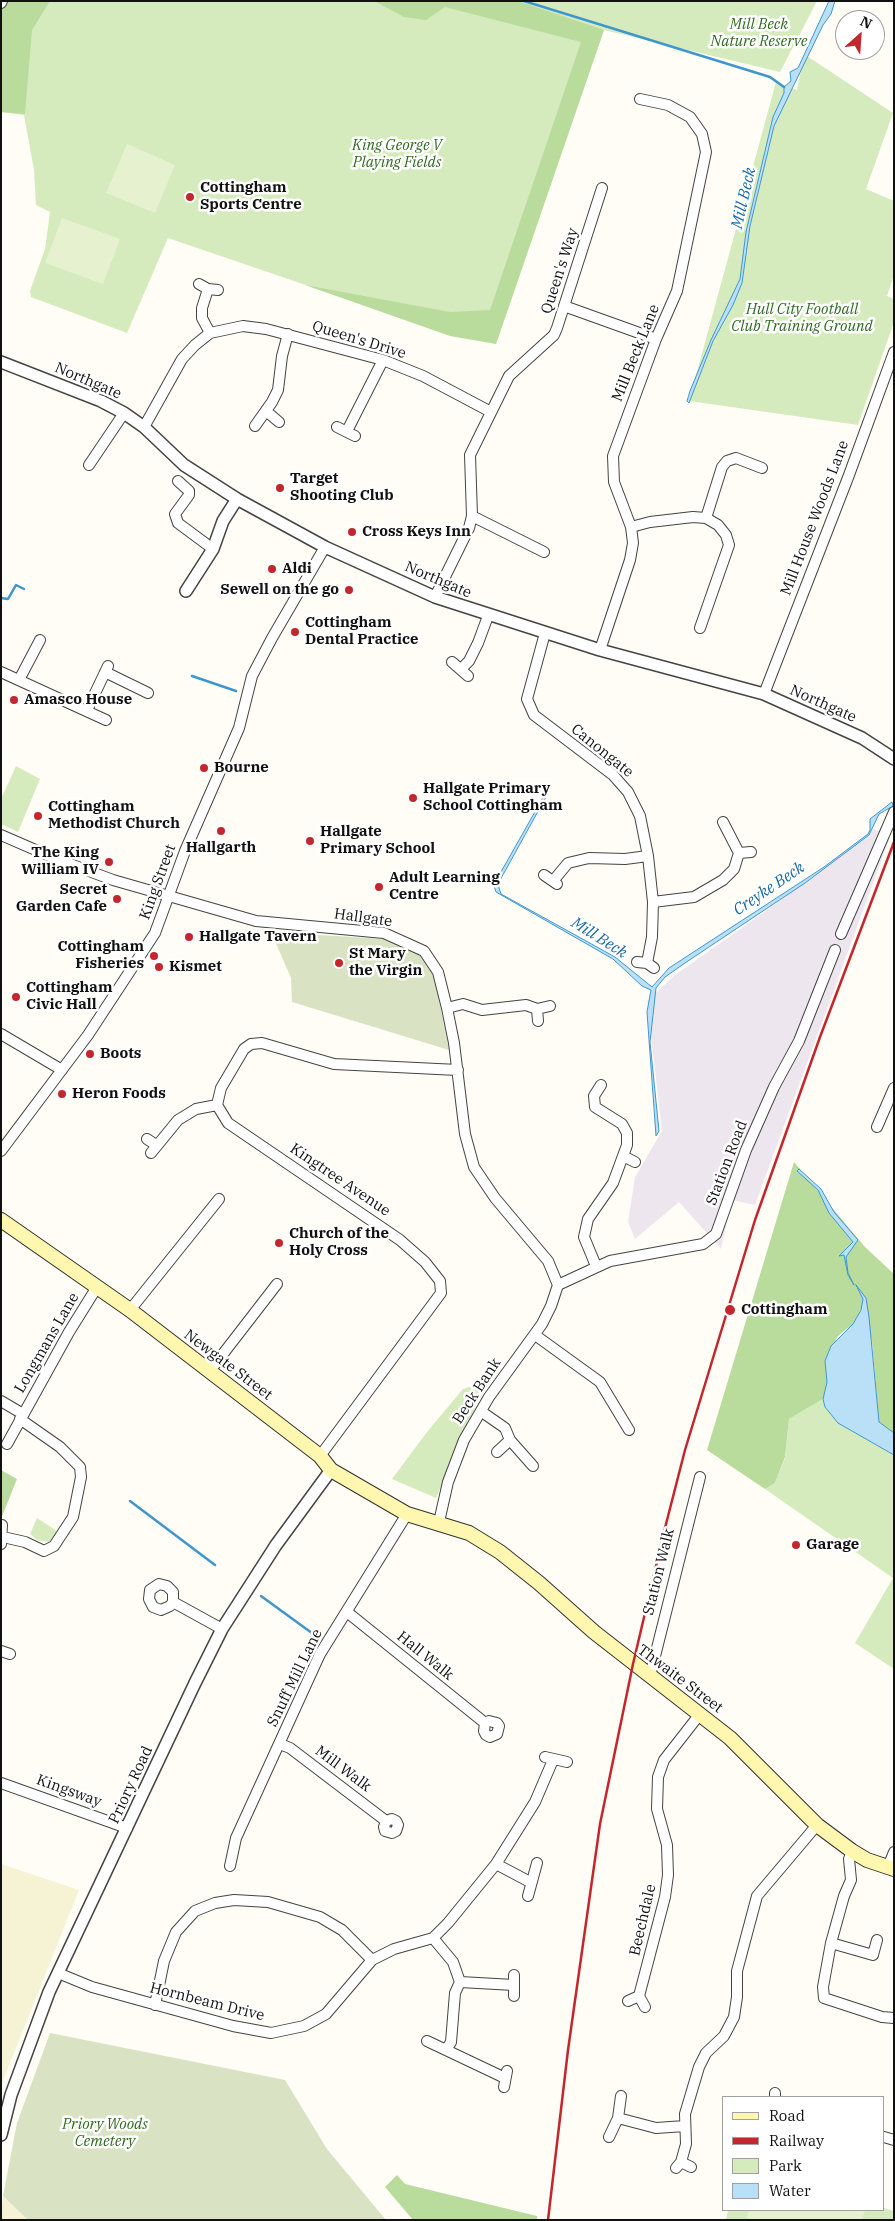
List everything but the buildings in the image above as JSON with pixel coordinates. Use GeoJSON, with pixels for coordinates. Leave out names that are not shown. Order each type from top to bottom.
{"type":"FeatureCollection","features":[{"type":"Feature","properties":{"kind":"main road","name":"Newgate Street"},"geometry":{"type":"LineString","coordinates":[[1,1220],[130,1310],[320,1456],[331,1470],[407,1514],[440,1522]]}},
{"type":"Feature","properties":{"kind":"main road","name":"Thwaite Street"},"geometry":{"type":"LineString","coordinates":[[440,1522],[469,1533],[500,1552],[539,1583],[594,1632],[730,1738],[817,1825],[852,1851],[891,1868]]}},
{"type":"Feature","properties":{"kind":"street","name":"Mill Beck Lane"},"geometry":{"type":"LineString","coordinates":[[600,650],[630,560],[633,543],[631,527],[614,482],[612,456],[656,338],[677,291],[706,152],[702,134],[690,117],[668,105],[640,99]]}},
{"type":"Feature","properties":{"kind":"street","name":"Queen's Way"},"geometry":{"type":"LineString","coordinates":[[435,597],[469,528],[472,516],[470,455],[509,376],[554,335],[603,188]]}},
{"type":"Feature","properties":{"kind":"street"},"geometry":{"type":"LineString","coordinates":[[208,288],[202,308],[202,318],[210,333]]}},
{"type":"Feature","properties":{"kind":"street"},"geometry":{"type":"LineString","coordinates":[[564,306],[656,338]]}},
{"type":"Feature","properties":{"kind":"street","name":"Queen's Drive"},"geometry":{"type":"LineString","coordinates":[[144,427],[182,359],[195,345],[210,333],[243,326],[288,334],[383,360],[423,376],[491,412]]}},
{"type":"Feature","properties":{"kind":"street"},"geometry":{"type":"LineString","coordinates":[[255,426],[278,390],[282,356],[288,334]]}},
{"type":"Feature","properties":{"kind":"street","name":"Mill House Woods Lane"},"geometry":{"type":"LineString","coordinates":[[764,694],[850,475],[894,352]]}},
{"type":"Feature","properties":{"kind":"street"},"geometry":{"type":"LineString","coordinates":[[337,427],[351,434],[383,360]]}},
{"type":"Feature","properties":{"kind":"street","name":"Northgate"},"geometry":{"type":"LineString","coordinates":[[2,363],[101,401],[124,413],[144,427],[184,465],[237,499],[325,546],[435,597],[488,616],[600,650],[764,694],[862,738],[894,759]]}},
{"type":"Feature","properties":{"kind":"street"},"geometry":{"type":"LineString","coordinates":[[266,411],[279,422]]}},
{"type":"Feature","properties":{"kind":"street"},"geometry":{"type":"LineString","coordinates":[[89,464],[124,413]]}},
{"type":"Feature","properties":{"kind":"street"},"geometry":{"type":"LineString","coordinates":[[706,518],[722,467],[727,461],[736,458],[757,467],[756,454]]}},
{"type":"Feature","properties":{"kind":"street"},"geometry":{"type":"LineString","coordinates":[[178,481],[189,491],[189,496],[175,514],[178,524],[213,549]]}},
{"type":"Feature","properties":{"kind":"street"},"geometry":{"type":"LineString","coordinates":[[186,591],[213,549],[223,521],[237,499]]}},
{"type":"Feature","properties":{"kind":"street"},"geometry":{"type":"LineString","coordinates":[[472,516],[544,552]]}},
{"type":"Feature","properties":{"kind":"street"},"geometry":{"type":"LineString","coordinates":[[631,527],[650,522],[693,517],[706,518],[718,525],[726,535],[729,545],[704,622]]}},
{"type":"Feature","properties":{"kind":"street","name":"King Street"},"geometry":{"type":"LineString","coordinates":[[1,1151],[88,1035],[155,933],[184,851],[239,728],[252,676],[325,546]]}},
{"type":"Feature","properties":{"kind":"street"},"geometry":{"type":"LineString","coordinates":[[452,662],[465,672],[488,616]]}},
{"type":"Feature","properties":{"kind":"street","name":"Canongate"},"geometry":{"type":"LineString","coordinates":[[545,633],[527,699],[534,715],[613,775],[628,792],[640,816],[654,902],[652,937],[646,964]]}},
{"type":"Feature","properties":{"kind":"street"},"geometry":{"type":"LineString","coordinates":[[19,680],[40,640]]}},
{"type":"Feature","properties":{"kind":"street"},"geometry":{"type":"LineString","coordinates":[[87,710],[106,669],[148,693]]}},
{"type":"Feature","properties":{"kind":"street"},"geometry":{"type":"LineString","coordinates":[[1,672],[106,720]]}},
{"type":"Feature","properties":{"kind":"street"},"geometry":{"type":"LineString","coordinates":[[841,934],[894,812]]}},
{"type":"Feature","properties":{"kind":"street"},"geometry":{"type":"LineString","coordinates":[[654,902],[694,897],[723,880],[734,869],[739,853],[723,821]]}},
{"type":"Feature","properties":{"kind":"street","name":"Hallgate"},"geometry":{"type":"LineString","coordinates":[[1,835],[54,858],[113,880],[256,922],[384,933],[424,951],[438,972],[447,1008],[458,1070],[466,1134],[474,1166],[495,1198],[548,1261],[558,1284]]}},
{"type":"Feature","properties":{"kind":"street"},"geometry":{"type":"LineString","coordinates":[[739,853],[751,852]]}},
{"type":"Feature","properties":{"kind":"street"},"geometry":{"type":"LineString","coordinates":[[544,875],[555,882],[568,863],[589,858],[624,859],[648,856]]}},
{"type":"Feature","properties":{"kind":"street","name":"Station Road"},"geometry":{"type":"LineString","coordinates":[[558,1284],[596,1266],[625,1258],[703,1244],[716,1234],[746,1150],[774,1087],[799,1041],[835,950]]}},
{"type":"Feature","properties":{"kind":"street"},"geometry":{"type":"LineString","coordinates":[[447,1008],[463,1004],[482,1010],[526,1005],[537,1009],[550,1006]]}},
{"type":"Feature","properties":{"kind":"street"},"geometry":{"type":"LineString","coordinates":[[537,1009],[538,1021]]}},
{"type":"Feature","properties":{"kind":"street"},"geometry":{"type":"LineString","coordinates":[[1,1034],[62,1070]]}},
{"type":"Feature","properties":{"kind":"street"},"geometry":{"type":"LineString","coordinates":[[151,1146],[178,1120],[196,1108],[217,1105],[221,1088],[244,1050],[251,1044],[262,1042],[334,1064],[458,1070]]}},
{"type":"Feature","properties":{"kind":"street"},"geometry":{"type":"LineString","coordinates":[[596,1266],[584,1237],[588,1219],[613,1183],[627,1145],[627,1133],[622,1124],[595,1107],[594,1096],[601,1085]]}},
{"type":"Feature","properties":{"kind":"street"},"geometry":{"type":"LineString","coordinates":[[877,1127],[894,1088]]}},
{"type":"Feature","properties":{"kind":"street","name":"Kingtree Avenue"},"geometry":{"type":"LineString","coordinates":[[217,1105],[228,1123],[400,1240],[425,1262],[440,1281],[441,1293],[320,1456]]}},
{"type":"Feature","properties":{"kind":"street"},"geometry":{"type":"LineString","coordinates":[[623,1156],[635,1162]]}},
{"type":"Feature","properties":{"kind":"street"},"geometry":{"type":"LineString","coordinates":[[130,1310],[219,1199]]}},
{"type":"Feature","properties":{"kind":"street"},"geometry":{"type":"LineString","coordinates":[[210,1372],[277,1284]]}},
{"type":"Feature","properties":{"kind":"street","name":"Beck Bank"},"geometry":{"type":"LineString","coordinates":[[440,1522],[448,1482],[464,1440],[494,1390],[535,1334],[551,1306],[558,1284]]}},
{"type":"Feature","properties":{"kind":"street","name":"Longmans Lane"},"geometry":{"type":"LineString","coordinates":[[8,1444],[69,1332],[97,1287]]}},
{"type":"Feature","properties":{"kind":"street"},"geometry":{"type":"LineString","coordinates":[[535,1334],[600,1382],[630,1430]]}},
{"type":"Feature","properties":{"kind":"street","name":"Longmans Lane"},"geometry":{"type":"LineString","coordinates":[[1,1401],[60,1448],[80,1468],[81,1477],[73,1517],[54,1546],[44,1551],[25,1542],[2,1540],[2,1525]]}},
{"type":"Feature","properties":{"kind":"street"},"geometry":{"type":"LineString","coordinates":[[482,1412],[505,1428],[510,1440],[533,1466]]}},
{"type":"Feature","properties":{"kind":"street"},"geometry":{"type":"LineString","coordinates":[[498,1452],[510,1440]]}},
{"type":"Feature","properties":{"kind":"street","name":"Priory Road"},"geometry":{"type":"LineString","coordinates":[[1,2135],[18,2076],[58,1973],[222,1629],[276,1545],[331,1470]]}},
{"type":"Feature","properties":{"kind":"street","name":"Station Walk"},"geometry":{"type":"LineString","coordinates":[[650,1676],[672,1581],[700,1476]]}},
{"type":"Feature","properties":{"kind":"street","name":"Snuff Mill Lane"},"geometry":{"type":"LineString","coordinates":[[230,1866],[236,1838],[320,1654],[407,1514]]}},
{"type":"Feature","properties":{"kind":"street"},"geometry":{"type":"LineString","coordinates":[[173,1602],[222,1629]]}},
{"type":"Feature","properties":{"kind":"street","name":"Hall Walk"},"geometry":{"type":"LineString","coordinates":[[347,1612],[485,1723]]}},
{"type":"Feature","properties":{"kind":"street","name":"Beechdale"},"geometry":{"type":"LineString","coordinates":[[640,1996],[665,1897],[668,1875],[667,1845],[657,1809],[658,1777],[664,1760],[700,1714]]}},
{"type":"Feature","properties":{"kind":"street","name":"Mill Walk"},"geometry":{"type":"LineString","coordinates":[[280,1744],[290,1748],[386,1821]]}},
{"type":"Feature","properties":{"kind":"street"},"geometry":{"type":"LineString","coordinates":[[446,2050],[451,2042],[455,1993],[460,1982],[453,1962],[433,1938],[448,1923],[496,1864],[535,1802],[549,1759],[566,1762]]}},
{"type":"Feature","properties":{"kind":"street","name":"Kingsway"},"geometry":{"type":"LineString","coordinates":[[1,1783],[127,1828]]}},
{"type":"Feature","properties":{"kind":"street"},"geometry":{"type":"LineString","coordinates":[[691,2167],[678,2165],[686,2144],[685,2114],[699,2067],[706,2053],[724,2036],[734,2017],[737,1997],[737,1970],[757,1896],[817,1825]]}},
{"type":"Feature","properties":{"kind":"street"},"geometry":{"type":"LineString","coordinates":[[852,1851],[849,1860],[851,1880],[844,1896],[831,1943],[823,1987],[824,1998],[882,2017],[894,2018]]}},
{"type":"Feature","properties":{"kind":"street"},"geometry":{"type":"LineString","coordinates":[[891,1868],[894,1852]]}},
{"type":"Feature","properties":{"kind":"street"},"geometry":{"type":"LineString","coordinates":[[528,1896],[536,1863]]}},
{"type":"Feature","properties":{"kind":"street"},"geometry":{"type":"LineString","coordinates":[[496,1864],[530,1882]]}},
{"type":"Feature","properties":{"kind":"street"},"geometry":{"type":"LineString","coordinates":[[155,2005],[164,1961],[176,1932],[195,1911],[215,1903],[234,1900],[268,1902],[320,1917],[342,1930],[372,1960]]}},
{"type":"Feature","properties":{"kind":"street","name":"Hornbeam Drive"},"geometry":{"type":"LineString","coordinates":[[58,1973],[92,1987],[155,2005],[233,2026],[271,2033],[304,2026],[326,2014],[372,1960],[394,1949],[433,1938]]}},
{"type":"Feature","properties":{"kind":"street"},"geometry":{"type":"LineString","coordinates":[[831,1943],[873,1954],[877,1940]]}},
{"type":"Feature","properties":{"kind":"street"},"geometry":{"type":"LineString","coordinates":[[460,1982],[514,1980],[514,1996]]}},
{"type":"Feature","properties":{"kind":"street"},"geometry":{"type":"LineString","coordinates":[[628,2001],[640,1996],[645,2006]]}},
{"type":"Feature","properties":{"kind":"street"},"geometry":{"type":"LineString","coordinates":[[427,2042],[505,2079]]}},
{"type":"Feature","properties":{"kind":"street"},"geometry":{"type":"LineString","coordinates":[[609,2136],[618,2118],[622,2096]]}},
{"type":"Feature","properties":{"kind":"street"},"geometry":{"type":"LineString","coordinates":[[618,2118],[656,2128],[685,2126]]}},
{"type":"Feature","properties":{"kind":"shaded area"},"geometry":{"type":"Polygon","coordinates":[[[874,829],[890,837],[755,1205],[732,1200],[721,1249],[679,1202],[635,1239],[628,1222],[635,1177],[662,1131],[647,1001],[675,975],[770,908],[874,829]]]}},
{"type":"Feature","properties":{"kind":"shaded area"},"geometry":{"type":"Polygon","coordinates":[[[1,1864],[79,1890],[1,2086],[1,1864]]]}},
{"type":"Feature","properties":{"kind":"shaded area"},"geometry":{"type":"Polygon","coordinates":[[[3,2196],[28,2220],[1,2220],[3,2196]]]}},
{"type":"Feature","properties":{"kind":"green space"},"geometry":{"type":"Polygon","coordinates":[[[2,1],[50,1],[32,30],[25,114],[1,112],[2,1]]]}},
{"type":"Feature","properties":{"kind":"green space","name":"King George V Playing Fields"},"geometry":{"type":"Polygon","coordinates":[[[3,1],[817,1],[780,72],[604,30],[496,344],[376,309],[168,238],[127,333],[31,297],[30,291],[45,249],[50,212],[36,205],[34,170],[24,115],[1,112],[3,1]]]}},
{"type":"Feature","properties":{"kind":"green space"},"geometry":{"type":"Polygon","coordinates":[[[374,1],[518,1],[604,30],[496,344],[450,336],[305,285],[450,312],[490,310],[581,42],[445,7],[426,20],[404,17],[374,1]]]}},
{"type":"Feature","properties":{"kind":"green space","name":"Hull City Football Club Training Ground"},"geometry":{"type":"Polygon","coordinates":[[[804,54],[893,113],[866,189],[894,201],[894,275],[887,296],[894,299],[894,322],[858,425],[689,401],[776,82],[797,90],[804,54]]]}},
{"type":"Feature","properties":{"kind":"green space"},"geometry":{"type":"Polygon","coordinates":[[[127,144],[175,165],[155,213],[106,193],[127,144]]]}},
{"type":"Feature","properties":{"kind":"green space"},"geometry":{"type":"Polygon","coordinates":[[[62,218],[120,239],[103,284],[45,263],[62,218]]]}},
{"type":"Feature","properties":{"kind":"green space"},"geometry":{"type":"Polygon","coordinates":[[[16,766],[40,779],[18,832],[1,824],[1,799],[16,766]]]}},
{"type":"Feature","properties":{"kind":"green space"},"geometry":{"type":"Polygon","coordinates":[[[271,932],[384,939],[423,956],[434,975],[449,1050],[292,1002],[291,978],[271,932]]]}},
{"type":"Feature","properties":{"kind":"green space"},"geometry":{"type":"Polygon","coordinates":[[[794,1162],[865,1247],[894,1274],[894,1433],[879,1422],[872,1341],[863,1305],[853,1324],[838,1336],[825,1361],[827,1382],[823,1399],[789,1419],[785,1457],[775,1483],[765,1489],[707,1450],[794,1162]]]}},
{"type":"Feature","properties":{"kind":"green space"},"geometry":{"type":"Polygon","coordinates":[[[479,1384],[484,1387],[436,1498],[392,1479],[427,1432],[463,1389],[479,1384]]]}},
{"type":"Feature","properties":{"kind":"green space"},"geometry":{"type":"Polygon","coordinates":[[[823,1399],[825,1407],[838,1423],[894,1455],[894,1669],[855,1643],[893,1578],[765,1489],[775,1483],[785,1458],[789,1419],[823,1399]]]}},
{"type":"Feature","properties":{"kind":"green space"},"geometry":{"type":"Polygon","coordinates":[[[1,1470],[17,1479],[1,1519],[1,1470]]]}},
{"type":"Feature","properties":{"kind":"green space"},"geometry":{"type":"Polygon","coordinates":[[[37,1518],[57,1531],[49,1542],[37,1540],[30,1534],[37,1518]]]}},
{"type":"Feature","properties":{"kind":"green space","name":"Priory Woods Cemetery"},"geometry":{"type":"Polygon","coordinates":[[[50,2033],[285,2080],[327,2149],[386,2220],[28,2220],[3,2196],[17,2123],[50,2033]]]}},
{"type":"Feature","properties":{"kind":"green space"},"geometry":{"type":"Polygon","coordinates":[[[397,2175],[405,2184],[537,2216],[537,2220],[413,2220],[385,2187],[397,2175]]]}},
{"type":"Feature","properties":{"kind":"green space"},"geometry":{"type":"Polygon","coordinates":[[[885,2208],[894,2211],[894,2220],[726,2220],[728,2211],[885,2211],[885,2208]]]}},
{"type":"Feature","properties":{"kind":"green space"},"geometry":{"type":"Polygon","coordinates":[[[749,2211],[865,2211],[862,2220],[754,2220],[747,2218],[749,2211]]]}},
{"type":"Feature","properties":{"kind":"water"},"geometry":{"type":"Polygon","coordinates":[[[829,1],[835,1],[831,14],[823,25],[774,126],[750,226],[742,283],[733,305],[713,341],[689,403],[687,401],[690,391],[711,340],[740,279],[746,232],[773,117],[784,93],[784,87],[791,81],[790,72],[798,68],[829,1]]]}},
{"type":"Feature","properties":{"kind":"water"},"geometry":{"type":"Polygon","coordinates":[[[545,794],[547,795],[499,882],[501,894],[615,957],[652,987],[669,968],[824,867],[868,834],[870,819],[892,802],[893,806],[879,814],[869,835],[805,883],[665,977],[656,988],[650,1042],[659,1131],[656,1136],[647,1012],[651,990],[642,986],[613,959],[496,892],[494,886],[545,794]]]}},
{"type":"Feature","properties":{"kind":"water"},"geometry":{"type":"Polygon","coordinates":[[[799,1169],[821,1189],[834,1212],[858,1240],[846,1257],[848,1273],[854,1285],[848,1275],[844,1255],[839,1256],[853,1242],[829,1213],[818,1190],[797,1171],[799,1169]]]}},
{"type":"Feature","properties":{"kind":"water"},"geometry":{"type":"Polygon","coordinates":[[[856,1285],[866,1298],[879,1422],[894,1433],[894,1455],[838,1423],[825,1407],[823,1399],[827,1382],[825,1361],[831,1346],[853,1324],[861,1310],[863,1299],[856,1285]]]}},
{"type":"Feature","properties":{"kind":"waterway"},"geometry":{"type":"LineString","coordinates":[[524,1],[770,77],[784,87]]}},
{"type":"Feature","properties":{"kind":"waterway"},"geometry":{"type":"LineString","coordinates":[[1,598],[8,599],[16,585],[24,589]]}},
{"type":"Feature","properties":{"kind":"waterway"},"geometry":{"type":"LineString","coordinates":[[192,676],[236,691]]}},
{"type":"Feature","properties":{"kind":"waterway"},"geometry":{"type":"LineString","coordinates":[[130,1501],[215,1565]]}},
{"type":"Feature","properties":{"kind":"waterway"},"geometry":{"type":"LineString","coordinates":[[261,1596],[316,1636]]}},
{"type":"Feature","properties":{"kind":"railway"},"geometry":{"type":"LineString","coordinates":[[548,2220],[568,2050],[600,1824],[633,1664],[665,1528],[685,1450],[755,1220],[820,1037],[894,842]]}},
{"type":"Feature","properties":{"kind":"place","name":"Cottingham Sports Centre"},"geometry":{"type":"Point","coordinates":[190,197]}},
{"type":"Feature","properties":{"kind":"place","name":"Target Shooting Club"},"geometry":{"type":"Point","coordinates":[280,488]}},
{"type":"Feature","properties":{"kind":"place","name":"Cross Keys Inn"},"geometry":{"type":"Point","coordinates":[352,532]}},
{"type":"Feature","properties":{"kind":"place","name":"Aldi"},"geometry":{"type":"Point","coordinates":[272,569]}},
{"type":"Feature","properties":{"kind":"place","name":"Sewell on the go"},"geometry":{"type":"Point","coordinates":[349,590]}},
{"type":"Feature","properties":{"kind":"place","name":"Cottingham Dental Practice"},"geometry":{"type":"Point","coordinates":[295,632]}},
{"type":"Feature","properties":{"kind":"place","name":"Amasco House"},"geometry":{"type":"Point","coordinates":[14,700]}},
{"type":"Feature","properties":{"kind":"place","name":"Bourne"},"geometry":{"type":"Point","coordinates":[204,768]}},
{"type":"Feature","properties":{"kind":"place","name":"Hallgate Primary School Cottingham"},"geometry":{"type":"Point","coordinates":[413,798]}},
{"type":"Feature","properties":{"kind":"place","name":"Cottingham Methodist Church"},"geometry":{"type":"Point","coordinates":[38,816]}},
{"type":"Feature","properties":{"kind":"place","name":"Hallgarth"},"geometry":{"type":"Point","coordinates":[221,831]}},
{"type":"Feature","properties":{"kind":"place","name":"Hallgate Primary School"},"geometry":{"type":"Point","coordinates":[310,841]}},
{"type":"Feature","properties":{"kind":"place","name":"The King William IV"},"geometry":{"type":"Point","coordinates":[109,862]}},
{"type":"Feature","properties":{"kind":"place","name":"Adult Learning Centre"},"geometry":{"type":"Point","coordinates":[379,887]}},
{"type":"Feature","properties":{"kind":"place","name":"Secret Garden Cafe"},"geometry":{"type":"Point","coordinates":[117,899]}},
{"type":"Feature","properties":{"kind":"place","name":"Hallgate Tavern"},"geometry":{"type":"Point","coordinates":[189,937]}},
{"type":"Feature","properties":{"kind":"place","name":"Cottingham Fisheries"},"geometry":{"type":"Point","coordinates":[154,956]}},
{"type":"Feature","properties":{"kind":"place","name":"St Mary the Virgin"},"geometry":{"type":"Point","coordinates":[339,963]}},
{"type":"Feature","properties":{"kind":"place","name":"Kismet"},"geometry":{"type":"Point","coordinates":[159,967]}},
{"type":"Feature","properties":{"kind":"place","name":"Cottingham Civic Hall"},"geometry":{"type":"Point","coordinates":[16,997]}},
{"type":"Feature","properties":{"kind":"place","name":"Boots"},"geometry":{"type":"Point","coordinates":[90,1054]}},
{"type":"Feature","properties":{"kind":"place","name":"Heron Foods"},"geometry":{"type":"Point","coordinates":[62,1094]}},
{"type":"Feature","properties":{"kind":"place","name":"Church of the Holy Cross"},"geometry":{"type":"Point","coordinates":[279,1243]}},
{"type":"Feature","properties":{"kind":"place","name":"Cottingham"},"geometry":{"type":"Point","coordinates":[730,1310]}},
{"type":"Feature","properties":{"kind":"place","name":"Garage"},"geometry":{"type":"Point","coordinates":[796,1545]}},
{"type":"Feature","properties":{"kind":"park label","name":"Mill Beck Nature Reserve"},"geometry":{"type":"Point","coordinates":[759,34]}},
{"type":"Feature","properties":{"kind":"water label","name":"Mill Beck"},"geometry":{"type":"Point","coordinates":[744,198]}},
{"type":"Feature","properties":{"kind":"water label","name":"Creyke Beck"},"geometry":{"type":"Point","coordinates":[769,889]}},
{"type":"Feature","properties":{"kind":"water label","name":"Mill Beck"},"geometry":{"type":"Point","coordinates":[599,938]}}]}
